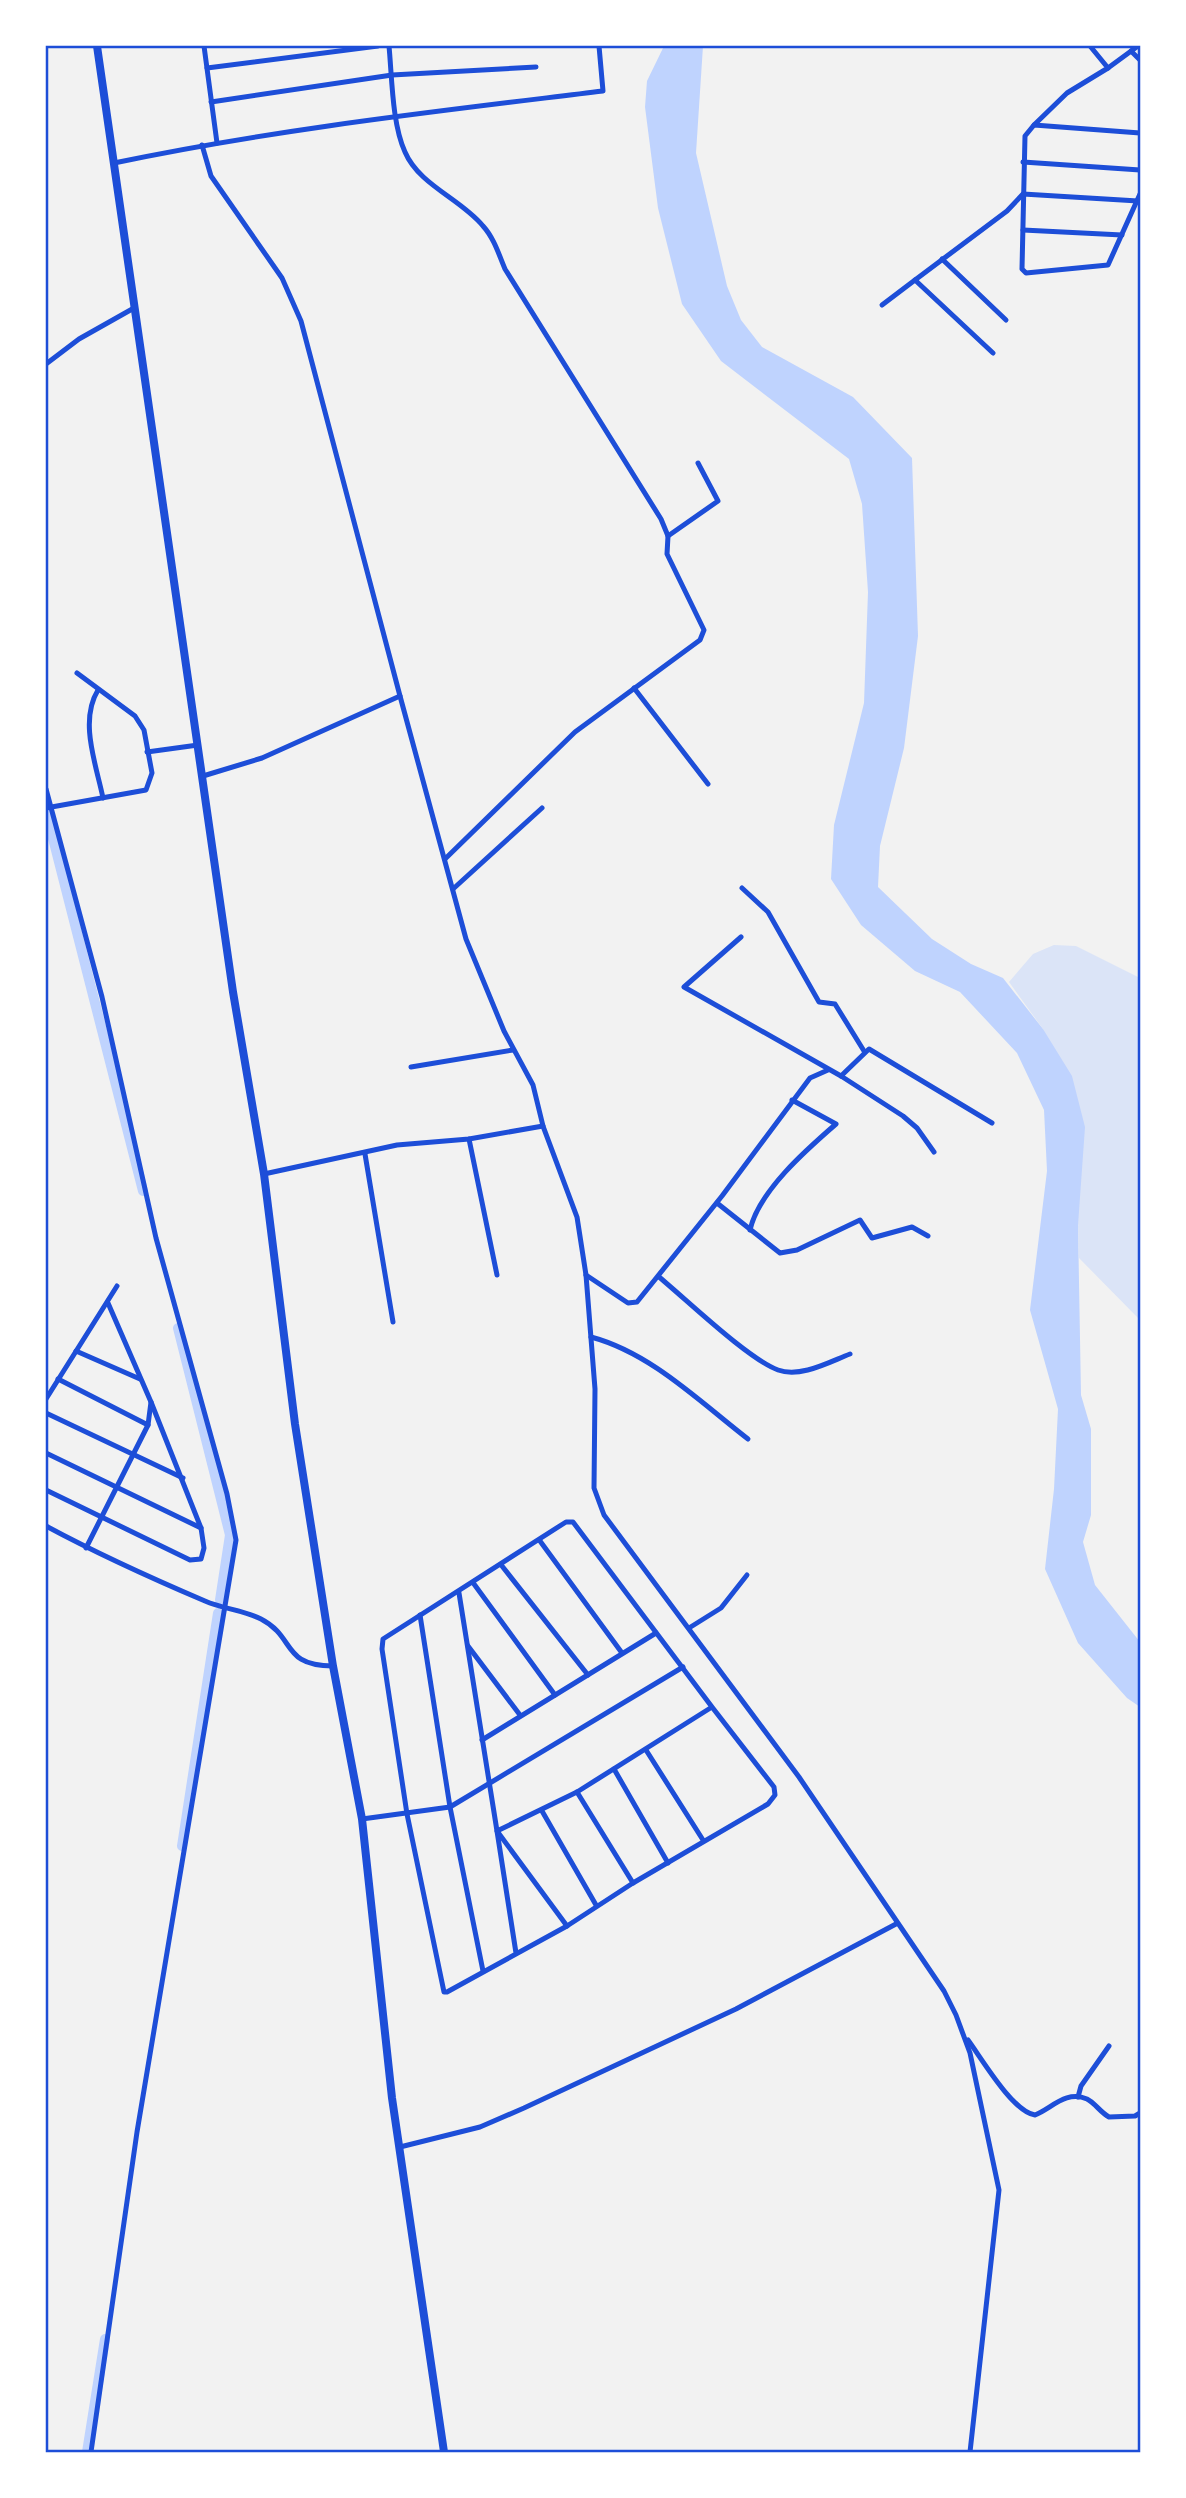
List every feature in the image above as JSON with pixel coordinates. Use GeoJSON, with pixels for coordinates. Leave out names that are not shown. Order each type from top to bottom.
{"type":"FeatureCollection","features":[{"type":"Feature","properties":{"kind":"main road"},"geometry":{"type":"LineString","coordinates":[[97,46],[233,992],[264,1174],[295,1424],[333,1666],[362,1819],[400,2147],[444,2452]]}},
{"type":"Feature","properties":{"kind":"street"},"geometry":{"type":"LineString","coordinates":[[204,46],[217,144]]}},
{"type":"Feature","properties":{"kind":"street"},"geometry":{"type":"LineString","coordinates":[[301,46],[303,55]]}},
{"type":"Feature","properties":{"kind":"street"},"geometry":{"type":"LineString","coordinates":[[207,68],[379,46]]}},
{"type":"Feature","properties":{"kind":"street"},"geometry":{"type":"LineString","coordinates":[[389,46],[406,155],[417,170],[483,225],[505,269],[661,519],[668,536],[667,554],[704,630],[703,636],[575,732],[445,859]]}},
{"type":"Feature","properties":{"kind":"street"},"geometry":{"type":"LineString","coordinates":[[114,163],[202,145],[398,116],[603,91],[599,46]]}},
{"type":"Feature","properties":{"kind":"street"},"geometry":{"type":"LineString","coordinates":[[1090,46],[1108,68]]}},
{"type":"Feature","properties":{"kind":"street"},"geometry":{"type":"LineString","coordinates":[[1138,46],[1067,93],[1025,136],[1022,269],[1026,273],[1105,267],[1140,194]]}},
{"type":"Feature","properties":{"kind":"street"},"geometry":{"type":"LineString","coordinates":[[1131,51],[1140,60]]}},
{"type":"Feature","properties":{"kind":"street"},"geometry":{"type":"LineString","coordinates":[[211,102],[392,75],[536,67]]}},
{"type":"Feature","properties":{"kind":"street"},"geometry":{"type":"LineString","coordinates":[[1034,125],[1140,133]]}},
{"type":"Feature","properties":{"kind":"street"},"geometry":{"type":"LineString","coordinates":[[202,145],[211,176],[282,278],[301,321],[466,939],[513,1050],[533,1085],[543,1126],[577,1217],[592,1337],[595,1389],[594,1488],[604,1515],[840,1836],[896,1924],[944,1991],[964,2034],[998,2081],[1027,2113],[1035,2115],[1058,2100],[1078,2097],[1087,2099],[1109,2117],[1135,2116],[1140,2113]]}},
{"type":"Feature","properties":{"kind":"street"},"geometry":{"type":"LineString","coordinates":[[1023,162],[1140,170]]}},
{"type":"Feature","properties":{"kind":"street"},"geometry":{"type":"LineString","coordinates":[[1023,194],[1138,201]]}},
{"type":"Feature","properties":{"kind":"street"},"geometry":{"type":"LineString","coordinates":[[882,305],[1007,211],[1023,194]]}},
{"type":"Feature","properties":{"kind":"street"},"geometry":{"type":"LineString","coordinates":[[1023,230],[1122,235]]}},
{"type":"Feature","properties":{"kind":"street"},"geometry":{"type":"LineString","coordinates":[[942,259],[1006,320]]}},
{"type":"Feature","properties":{"kind":"street"},"geometry":{"type":"LineString","coordinates":[[915,280],[993,353]]}},
{"type":"Feature","properties":{"kind":"street"},"geometry":{"type":"LineString","coordinates":[[46,364],[79,338],[134,309]]}},
{"type":"Feature","properties":{"kind":"street"},"geometry":{"type":"LineString","coordinates":[[668,536],[718,501],[698,463]]}},
{"type":"Feature","properties":{"kind":"street"},"geometry":{"type":"LineString","coordinates":[[47,808],[146,790],[152,772],[146,752],[144,730],[135,716],[77,673]]}},
{"type":"Feature","properties":{"kind":"street"},"geometry":{"type":"LineString","coordinates":[[634,688],[708,783]]}},
{"type":"Feature","properties":{"kind":"street"},"geometry":{"type":"LineString","coordinates":[[98,690],[88,711],[88,720],[103,799]]}},
{"type":"Feature","properties":{"kind":"street"},"geometry":{"type":"LineString","coordinates":[[203,776],[262,758],[400,696]]}},
{"type":"Feature","properties":{"kind":"street"},"geometry":{"type":"LineString","coordinates":[[146,752],[198,745]]}},
{"type":"Feature","properties":{"kind":"street"},"geometry":{"type":"LineString","coordinates":[[46,789],[47,808],[102,997],[156,1238],[226,1494],[236,1540],[133,2159],[91,2452]]}},
{"type":"Feature","properties":{"kind":"street"},"geometry":{"type":"LineString","coordinates":[[453,889],[542,808]]}},
{"type":"Feature","properties":{"kind":"street"},"geometry":{"type":"LineString","coordinates":[[742,888],[768,912],[819,1002],[835,1004],[864,1051]]}},
{"type":"Feature","properties":{"kind":"street"},"geometry":{"type":"LineString","coordinates":[[741,937],[684,987],[841,1076],[912,1122],[934,1152]]}},
{"type":"Feature","properties":{"kind":"street"},"geometry":{"type":"LineString","coordinates":[[841,1076],[869,1049],[992,1123]]}},
{"type":"Feature","properties":{"kind":"street"},"geometry":{"type":"LineString","coordinates":[[411,1068],[513,1050]]}},
{"type":"Feature","properties":{"kind":"street"},"geometry":{"type":"LineString","coordinates":[[586,1275],[632,1304],[659,1277],[810,1078],[828,1070]]}},
{"type":"Feature","properties":{"kind":"street"},"geometry":{"type":"LineString","coordinates":[[750,1230],[753,1217],[799,1155],[836,1124],[792,1100]]}},
{"type":"Feature","properties":{"kind":"street"},"geometry":{"type":"LineString","coordinates":[[264,1174],[397,1145],[469,1139],[543,1126]]}},
{"type":"Feature","properties":{"kind":"street"},"geometry":{"type":"LineString","coordinates":[[469,1139],[497,1275]]}},
{"type":"Feature","properties":{"kind":"street"},"geometry":{"type":"LineString","coordinates":[[365,1154],[393,1322]]}},
{"type":"Feature","properties":{"kind":"street"},"geometry":{"type":"LineString","coordinates":[[717,1203],[771,1247],[784,1253],[858,1220],[872,1238],[912,1227],[928,1236]]}},
{"type":"Feature","properties":{"kind":"street"},"geometry":{"type":"LineString","coordinates":[[659,1277],[751,1354],[779,1371],[808,1370],[850,1354]]}},
{"type":"Feature","properties":{"kind":"street"},"geometry":{"type":"LineString","coordinates":[[46,1399],[117,1286]]}},
{"type":"Feature","properties":{"kind":"street"},"geometry":{"type":"LineString","coordinates":[[46,1490],[197,1561],[204,1548],[201,1528],[183,1478],[108,1303]]}},
{"type":"Feature","properties":{"kind":"street"},"geometry":{"type":"LineString","coordinates":[[592,1337],[618,1344],[660,1372],[748,1439]]}},
{"type":"Feature","properties":{"kind":"street"},"geometry":{"type":"LineString","coordinates":[[76,1351],[141,1380]]}},
{"type":"Feature","properties":{"kind":"street"},"geometry":{"type":"LineString","coordinates":[[58,1379],[148,1425]]}},
{"type":"Feature","properties":{"kind":"street"},"geometry":{"type":"LineString","coordinates":[[86,1548],[148,1425],[151,1402]]}},
{"type":"Feature","properties":{"kind":"street"},"geometry":{"type":"LineString","coordinates":[[46,1413],[183,1478]]}},
{"type":"Feature","properties":{"kind":"street"},"geometry":{"type":"LineString","coordinates":[[46,1453],[201,1528]]}},
{"type":"Feature","properties":{"kind":"street"},"geometry":{"type":"LineString","coordinates":[[566,1522],[573,1522],[774,1787],[775,1795],[768,1804],[633,1882],[567,1926],[447,1992],[443,1991],[407,1814],[382,1650],[383,1639],[502,1566],[566,1522]]}},
{"type":"Feature","properties":{"kind":"street"},"geometry":{"type":"LineString","coordinates":[[46,1526],[86,1548],[223,1607],[268,1623],[300,1660],[333,1666]]}},
{"type":"Feature","properties":{"kind":"street"},"geometry":{"type":"LineString","coordinates":[[540,1541],[622,1653]]}},
{"type":"Feature","properties":{"kind":"street"},"geometry":{"type":"LineString","coordinates":[[502,1566],[588,1675]]}},
{"type":"Feature","properties":{"kind":"street"},"geometry":{"type":"LineString","coordinates":[[689,1628],[721,1608],[747,1575]]}},
{"type":"Feature","properties":{"kind":"street"},"geometry":{"type":"LineString","coordinates":[[474,1584],[555,1695]]}},
{"type":"Feature","properties":{"kind":"street"},"geometry":{"type":"LineString","coordinates":[[459,1593],[516,1953]]}},
{"type":"Feature","properties":{"kind":"street"},"geometry":{"type":"LineString","coordinates":[[420,1615],[450,1807],[483,1971]]}},
{"type":"Feature","properties":{"kind":"street"},"geometry":{"type":"LineString","coordinates":[[482,1740],[656,1633]]}},
{"type":"Feature","properties":{"kind":"street"},"geometry":{"type":"LineString","coordinates":[[466,1643],[520,1715]]}},
{"type":"Feature","properties":{"kind":"street"},"geometry":{"type":"LineString","coordinates":[[362,1819],[450,1807],[683,1667]]}},
{"type":"Feature","properties":{"kind":"street"},"geometry":{"type":"LineString","coordinates":[[497,1831],[577,1792],[712,1707]]}},
{"type":"Feature","properties":{"kind":"street"},"geometry":{"type":"LineString","coordinates":[[646,1750],[703,1840]]}},
{"type":"Feature","properties":{"kind":"street"},"geometry":{"type":"LineString","coordinates":[[614,1769],[668,1863]]}},
{"type":"Feature","properties":{"kind":"street"},"geometry":{"type":"LineString","coordinates":[[577,1792],[633,1882]]}},
{"type":"Feature","properties":{"kind":"street"},"geometry":{"type":"LineString","coordinates":[[542,1811],[596,1905]]}},
{"type":"Feature","properties":{"kind":"street"},"geometry":{"type":"LineString","coordinates":[[497,1831],[567,1926]]}},
{"type":"Feature","properties":{"kind":"street"},"geometry":{"type":"LineString","coordinates":[[400,2147],[481,2127],[524,2109],[736,2009],[896,1924]]}},
{"type":"Feature","properties":{"kind":"street"},"geometry":{"type":"LineString","coordinates":[[964,2034],[999,2190],[970,2452]]}},
{"type":"Feature","properties":{"kind":"street"},"geometry":{"type":"LineString","coordinates":[[1078,2097],[1081,2085],[1109,2046]]}},
{"type":"Feature","properties":{"kind":"shaded area"},"geometry":{"type":"Polygon","coordinates":[[[1054,945],[1076,946],[1140,978],[1140,1320],[1079,1258],[1078,1224],[1043,1029],[1009,982],[1033,954],[1054,945]]]}},
{"type":"Feature","properties":{"kind":"water"},"geometry":{"type":"Polygon","coordinates":[[[664,46],[703,46],[696,153],[727,286],[741,320],[762,347],[853,397],[912,458],[918,636],[904,748],[880,846],[878,887],[932,939],[971,964],[1003,978],[1043,1029],[1072,1076],[1085,1127],[1078,1225],[1081,1395],[1091,1429],[1091,1515],[1083,1542],[1095,1585],[1140,1642],[1140,1707],[1127,1698],[1078,1643],[1045,1569],[1054,1489],[1058,1409],[1030,1310],[1047,1171],[1044,1110],[1017,1053],[960,992],[915,971],[861,925],[831,879],[834,825],[864,703],[868,592],[862,504],[849,459],[721,361],[682,304],[658,208],[645,107],[647,81],[664,46]]]}},
{"type":"Feature","properties":{"kind":"waterway"},"geometry":{"type":"LineString","coordinates":[[46,811],[143,1191]]}},
{"type":"Feature","properties":{"kind":"waterway"},"geometry":{"type":"LineString","coordinates":[[178,1328],[230,1535],[220,1600]]}},
{"type":"Feature","properties":{"kind":"waterway"},"geometry":{"type":"LineString","coordinates":[[182,1846],[218,1613]]}},
{"type":"Feature","properties":{"kind":"waterway"},"geometry":{"type":"LineString","coordinates":[[87,2452],[105,2339]]}}]}
